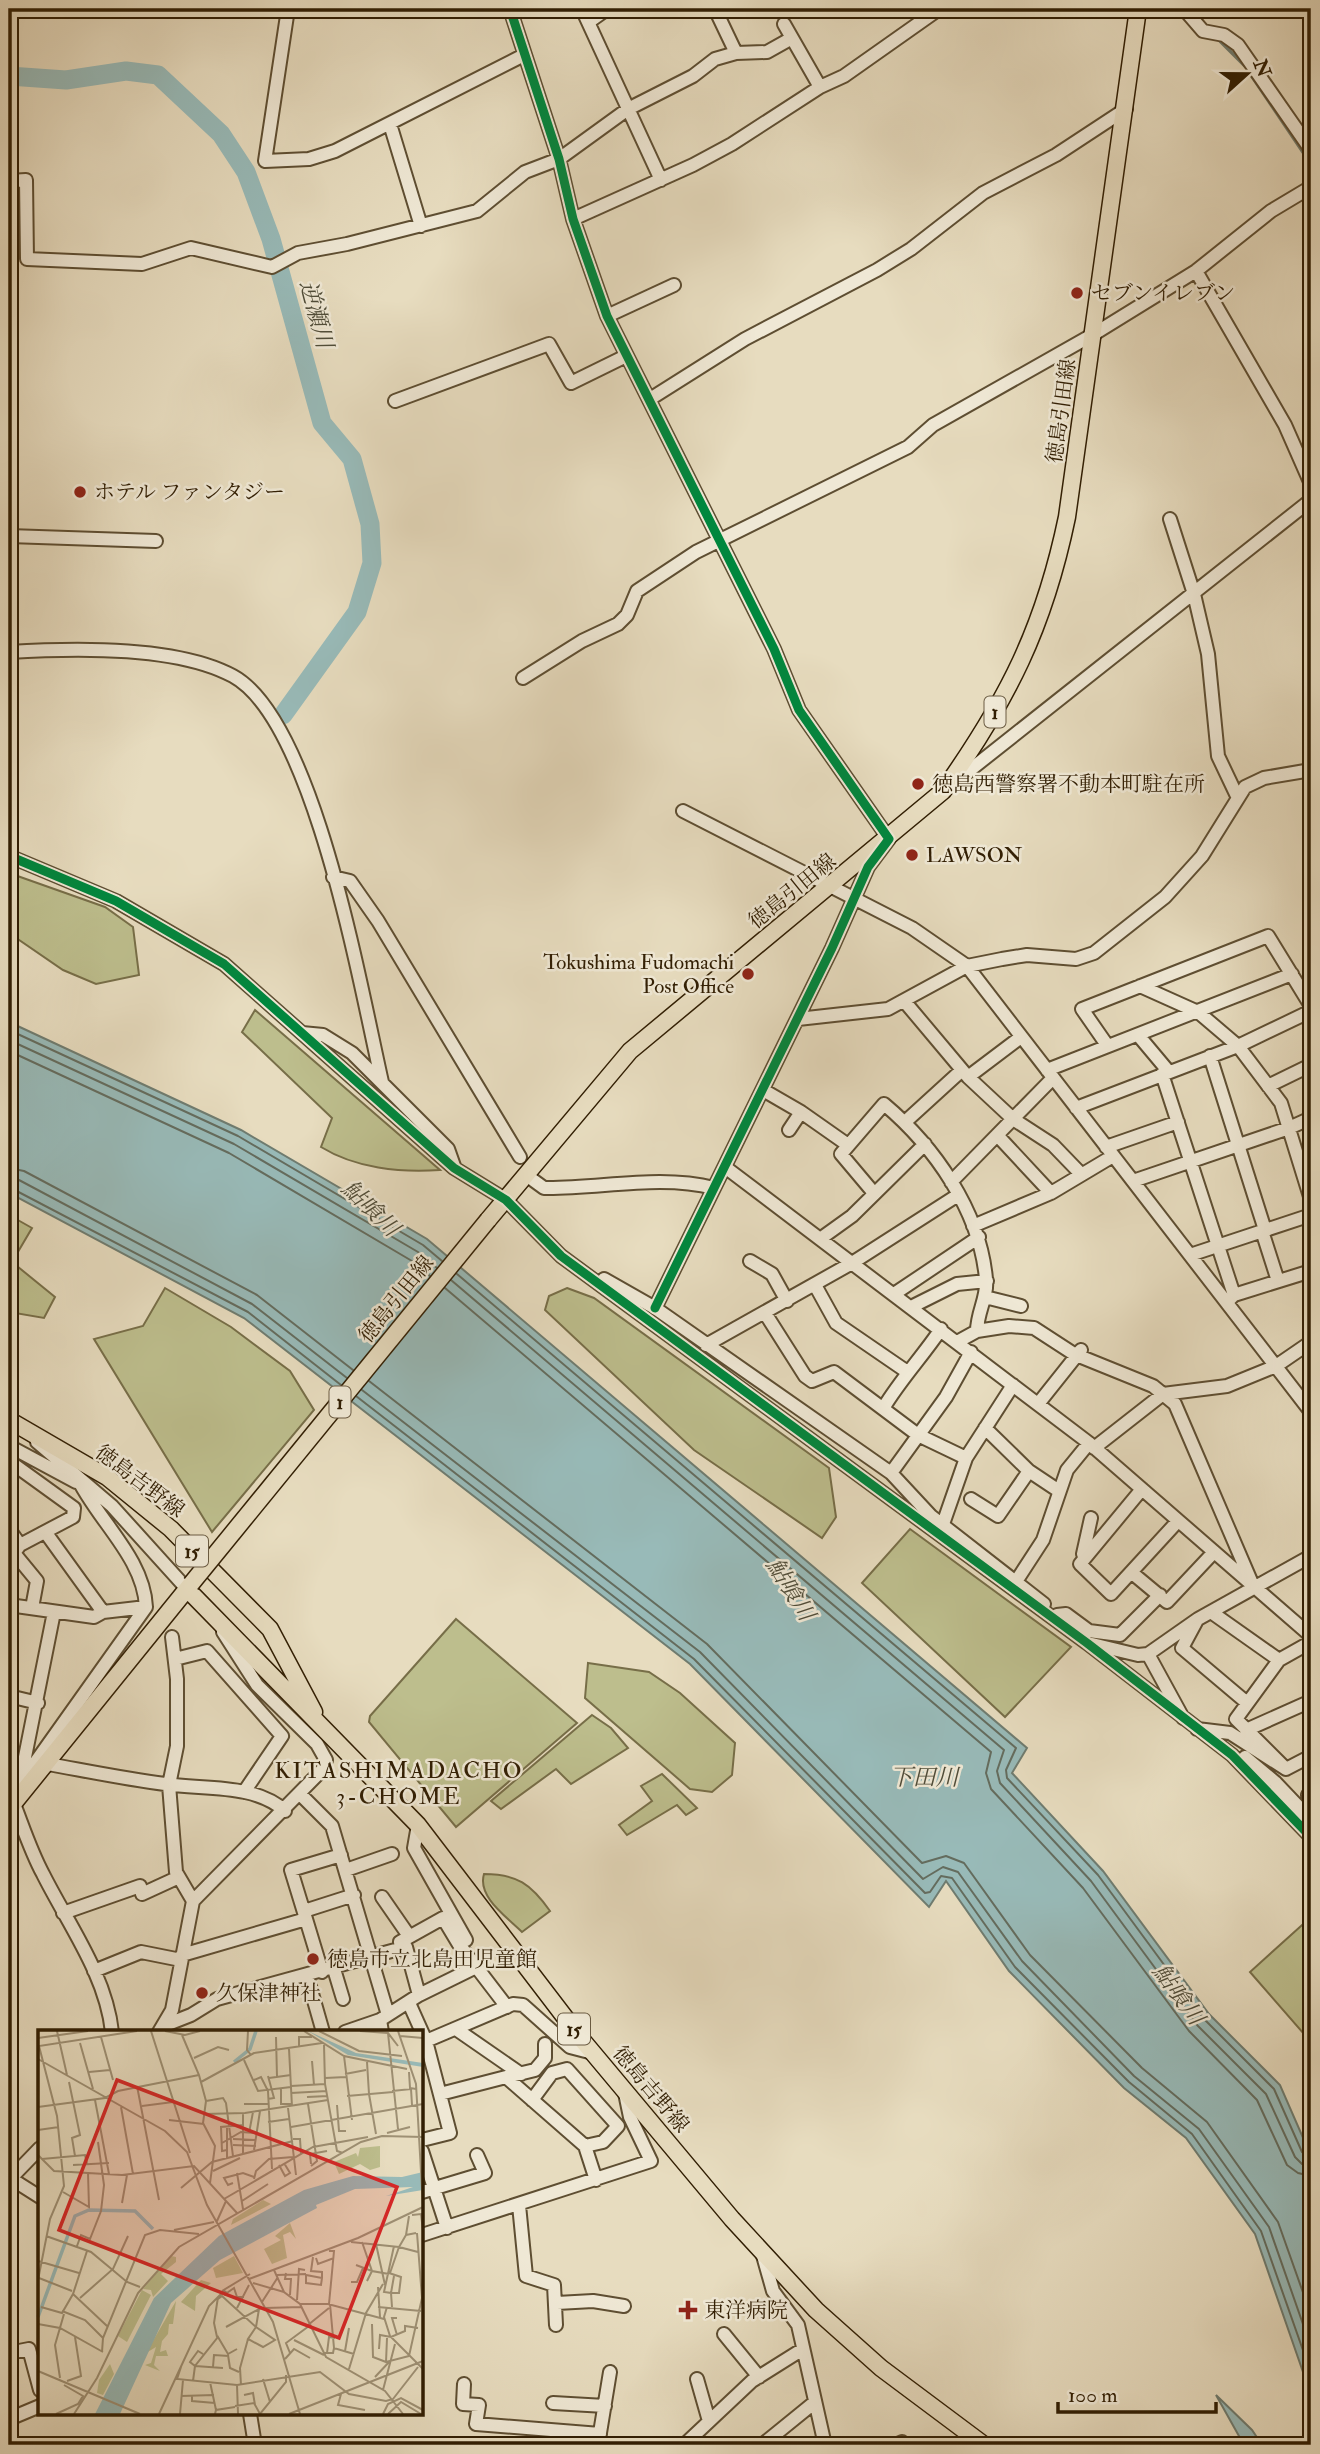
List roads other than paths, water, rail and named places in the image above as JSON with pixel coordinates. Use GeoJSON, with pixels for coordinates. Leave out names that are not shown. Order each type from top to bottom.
{"type":"FeatureCollection","features":[{"type":"Feature","properties":{"kind":"main road","name":"徳島引田線"},"geometry":{"type":"LineString","coordinates":[[16,1797],[48,1764],[488,1220],[630,1051],[943,791],[976,744],[1012,683],[1040,620],[1055,572],[1067,517],[1094,334],[1138,9]]}},
{"type":"Feature","properties":{"kind":"main road","name":"徳島吉野線"},"geometry":{"type":"LineString","coordinates":[[11,1422],[107,1477],[171,1530],[270,1629],[321,1726]]}},
{"type":"Feature","properties":{"kind":"main road","name":"徳島吉野線"},"geometry":{"type":"LineString","coordinates":[[189,1587],[212,1614],[418,1825],[593,2053],[762,2252],[816,2310],[872,2359],[984,2445]]}},
{"type":"Feature","properties":{"kind":"street"},"geometry":{"type":"LineString","coordinates":[[288,9],[265,161],[309,159],[335,151],[524,55]]}},
{"type":"Feature","properties":{"kind":"street"},"geometry":{"type":"LineString","coordinates":[[510,9],[559,159],[573,219],[607,316],[774,649],[799,710],[888,839],[867,867],[855,899],[798,1019],[655,1308]]}},
{"type":"Feature","properties":{"kind":"street"},"geometry":{"type":"LineString","coordinates":[[582,9],[590,21],[662,180]]}},
{"type":"Feature","properties":{"kind":"street"},"geometry":{"type":"LineString","coordinates":[[590,21],[607,9]]}},
{"type":"Feature","properties":{"kind":"street"},"geometry":{"type":"LineString","coordinates":[[715,9],[736,53]]}},
{"type":"Feature","properties":{"kind":"street"},"geometry":{"type":"LineString","coordinates":[[573,219],[662,180],[732,144],[820,87],[844,76],[939,9]]}},
{"type":"Feature","properties":{"kind":"street"},"geometry":{"type":"LineString","coordinates":[[1184,9],[1203,31],[1224,35],[1238,45],[1311,150]]}},
{"type":"Feature","properties":{"kind":"street"},"geometry":{"type":"LineString","coordinates":[[784,24],[820,87]]}},
{"type":"Feature","properties":{"kind":"street"},"geometry":{"type":"LineString","coordinates":[[9,181],[26,180],[27,259],[142,264],[191,248],[272,267],[298,253],[477,211],[525,172],[559,159],[628,109],[693,76],[715,59],[736,53],[767,52],[792,38]]}},
{"type":"Feature","properties":{"kind":"street"},"geometry":{"type":"LineString","coordinates":[[650,399],[745,339],[877,270],[911,249],[983,193],[1056,155],[1126,109]]}},
{"type":"Feature","properties":{"kind":"street"},"geometry":{"type":"LineString","coordinates":[[390,124],[421,226]]}},
{"type":"Feature","properties":{"kind":"street"},"geometry":{"type":"LineString","coordinates":[[523,678],[582,641],[618,624],[627,615],[637,591],[718,539],[794,506],[908,447],[933,425],[1094,334],[1196,271],[1271,211],[1311,187]]}},
{"type":"Feature","properties":{"kind":"street"},"geometry":{"type":"LineString","coordinates":[[1196,271],[1285,425],[1311,484]]}},
{"type":"Feature","properties":{"kind":"street"},"geometry":{"type":"LineString","coordinates":[[607,316],[674,285]]}},
{"type":"Feature","properties":{"kind":"street"},"geometry":{"type":"LineString","coordinates":[[395,401],[549,344],[571,383],[626,356]]}},
{"type":"Feature","properties":{"kind":"street"},"geometry":{"type":"LineString","coordinates":[[943,791],[1311,500]]}},
{"type":"Feature","properties":{"kind":"street"},"geometry":{"type":"LineString","coordinates":[[1170,519],[1194,594],[1208,654],[1218,756],[1237,796]]}},
{"type":"Feature","properties":{"kind":"street"},"geometry":{"type":"LineString","coordinates":[[9,536],[156,541]]}},
{"type":"Feature","properties":{"kind":"street"},"geometry":{"type":"LineString","coordinates":[[9,652],[67,648],[162,655],[234,676],[253,692],[271,713],[301,772],[333,877],[382,1082]]}},
{"type":"Feature","properties":{"kind":"street"},"geometry":{"type":"LineString","coordinates":[[798,1019],[888,1009],[967,966],[1027,955],[1076,959],[1106,947],[1165,897],[1202,856],[1237,796],[1253,782],[1311,769]]}},
{"type":"Feature","properties":{"kind":"street"},"geometry":{"type":"LineString","coordinates":[[683,811],[912,928],[967,966],[1190,1255],[1230,1299],[1311,1412]]}},
{"type":"Feature","properties":{"kind":"street"},"geometry":{"type":"LineString","coordinates":[[9,856],[116,901],[224,964],[454,1168],[506,1200],[561,1256],[1087,1643],[1232,1755],[1311,1837]]}},
{"type":"Feature","properties":{"kind":"street"},"geometry":{"type":"LineString","coordinates":[[333,877],[344,877],[350,881],[378,921],[520,1157]]}},
{"type":"Feature","properties":{"kind":"street"},"geometry":{"type":"LineString","coordinates":[[1076,1108],[1238,1046],[1311,1008],[1268,936],[1082,1009],[1107,1045]]}},
{"type":"Feature","properties":{"kind":"street"},"geometry":{"type":"LineString","coordinates":[[951,1182],[1013,1119],[1050,1074],[1107,1045],[1292,974]]}},
{"type":"Feature","properties":{"kind":"street"},"geometry":{"type":"LineString","coordinates":[[1140,986],[1198,1012],[1238,1046],[1281,1103],[1306,1166],[1311,1200]]}},
{"type":"Feature","properties":{"kind":"street"},"geometry":{"type":"LineString","coordinates":[[905,1002],[965,1074],[1013,1119],[1054,1145],[1081,1174]]}},
{"type":"Feature","properties":{"kind":"street"},"geometry":{"type":"LineString","coordinates":[[301,1032],[323,1035],[352,1052],[447,1149],[454,1168]]}},
{"type":"Feature","properties":{"kind":"street"},"geometry":{"type":"LineString","coordinates":[[1138,1035],[1165,1073],[1217,1245],[1230,1299]]}},
{"type":"Feature","properties":{"kind":"street"},"geometry":{"type":"LineString","coordinates":[[905,1122],[965,1074],[1021,1037]]}},
{"type":"Feature","properties":{"kind":"street"},"geometry":{"type":"LineString","coordinates":[[1210,1056],[1278,1281]]}},
{"type":"Feature","properties":{"kind":"street"},"geometry":{"type":"LineString","coordinates":[[1268,1086],[1311,1065]]}},
{"type":"Feature","properties":{"kind":"street"},"geometry":{"type":"LineString","coordinates":[[763,1090],[801,1112],[848,1145]]}},
{"type":"Feature","properties":{"kind":"street"},"geometry":{"type":"LineString","coordinates":[[873,1192],[841,1154],[884,1104],[925,1144],[951,1182],[976,1232],[987,1281],[985,1297],[977,1315],[977,1331]]}},
{"type":"Feature","properties":{"kind":"street"},"geometry":{"type":"LineString","coordinates":[[789,1130],[801,1112]]}},
{"type":"Feature","properties":{"kind":"street"},"geometry":{"type":"LineString","coordinates":[[1133,1181],[1191,1163],[1311,1118]]}},
{"type":"Feature","properties":{"kind":"street"},"geometry":{"type":"LineString","coordinates":[[894,1294],[976,1232],[1051,1193],[1110,1152],[1178,1122]]}},
{"type":"Feature","properties":{"kind":"street"},"geometry":{"type":"LineString","coordinates":[[997,1135],[1051,1193]]}},
{"type":"Feature","properties":{"kind":"street"},"geometry":{"type":"LineString","coordinates":[[820,1239],[852,1216],[873,1192],[925,1144]]}},
{"type":"Feature","properties":{"kind":"street"},"geometry":{"type":"LineString","coordinates":[[725,1167],[1092,1445],[1311,1636]]}},
{"type":"Feature","properties":{"kind":"street"},"geometry":{"type":"LineString","coordinates":[[533,1180],[544,1188],[656,1182],[695,1183],[715,1188]]}},
{"type":"Feature","properties":{"kind":"street"},"geometry":{"type":"LineString","coordinates":[[706,1345],[852,1263],[958,1195]]}},
{"type":"Feature","properties":{"kind":"street"},"geometry":{"type":"LineString","coordinates":[[1190,1255],[1311,1216]]}},
{"type":"Feature","properties":{"kind":"street"},"geometry":{"type":"LineString","coordinates":[[561,1256],[655,1308],[891,1473],[931,1516],[1017,1580],[1057,1615],[1067,1630]]}},
{"type":"Feature","properties":{"kind":"street"},"geometry":{"type":"LineString","coordinates":[[750,1261],[772,1274],[787,1301]]}},
{"type":"Feature","properties":{"kind":"street"},"geometry":{"type":"LineString","coordinates":[[1230,1299],[1311,1271]]}},
{"type":"Feature","properties":{"kind":"street"},"geometry":{"type":"LineString","coordinates":[[911,1307],[957,1284],[987,1281]]}},
{"type":"Feature","properties":{"kind":"street"},"geometry":{"type":"LineString","coordinates":[[814,1285],[836,1323],[906,1371]]}},
{"type":"Feature","properties":{"kind":"street"},"geometry":{"type":"LineString","coordinates":[[985,1297],[1021,1306]]}},
{"type":"Feature","properties":{"kind":"street"},"geometry":{"type":"LineString","coordinates":[[765,1313],[805,1376],[812,1381],[834,1373],[884,1407],[918,1435],[966,1458]]}},
{"type":"Feature","properties":{"kind":"street"},"geometry":{"type":"LineString","coordinates":[[957,1342],[977,1331],[1009,1326],[1034,1328],[1153,1386],[1163,1394],[1175,1404],[1254,1587]]}},
{"type":"Feature","properties":{"kind":"street"},"geometry":{"type":"LineString","coordinates":[[884,1407],[906,1371],[916,1365],[941,1329]]}},
{"type":"Feature","properties":{"kind":"street"},"geometry":{"type":"LineString","coordinates":[[1017,1580],[1043,1540],[1067,1470],[1092,1445],[1163,1394],[1227,1386],[1276,1366],[1311,1342]]}},
{"type":"Feature","properties":{"kind":"street"},"geometry":{"type":"LineString","coordinates":[[1038,1404],[1079,1351]]}},
{"type":"Feature","properties":{"kind":"street"},"geometry":{"type":"LineString","coordinates":[[891,1473],[946,1397],[971,1352]]}},
{"type":"Feature","properties":{"kind":"street"},"geometry":{"type":"LineString","coordinates":[[943,1524],[966,1458],[1013,1385]]}},
{"type":"Feature","properties":{"kind":"street"},"geometry":{"type":"LineString","coordinates":[[11,1422],[112,1506],[189,1587]]}},
{"type":"Feature","properties":{"kind":"street"},"geometry":{"type":"LineString","coordinates":[[985,1428],[1030,1471],[1059,1491]]}},
{"type":"Feature","properties":{"kind":"street"},"geometry":{"type":"LineString","coordinates":[[9,1446],[78,1479],[118,1541],[145,1590],[145,1607],[16,1797]]}},
{"type":"Feature","properties":{"kind":"street"},"geometry":{"type":"LineString","coordinates":[[9,1461],[74,1508],[73,1517],[20,1545],[15,1553],[37,1581],[32,1608]]}},
{"type":"Feature","properties":{"kind":"street"},"geometry":{"type":"LineString","coordinates":[[971,1499],[998,1516],[1030,1471]]}},
{"type":"Feature","properties":{"kind":"street"},"geometry":{"type":"LineString","coordinates":[[1080,1564],[1142,1489]]}},
{"type":"Feature","properties":{"kind":"street"},"geometry":{"type":"LineString","coordinates":[[1080,1564],[1089,1539],[1091,1518]]}},
{"type":"Feature","properties":{"kind":"street"},"geometry":{"type":"LineString","coordinates":[[1080,1564],[1111,1594],[1178,1521]]}},
{"type":"Feature","properties":{"kind":"street"},"geometry":{"type":"LineString","coordinates":[[9,1529],[20,1545]]}},
{"type":"Feature","properties":{"kind":"street"},"geometry":{"type":"LineString","coordinates":[[46,1532],[103,1612]]}},
{"type":"Feature","properties":{"kind":"street"},"geometry":{"type":"LineString","coordinates":[[1131,1572],[1167,1602],[1214,1552]]}},
{"type":"Feature","properties":{"kind":"street"},"geometry":{"type":"LineString","coordinates":[[1087,1643],[1138,1655],[1149,1654],[1198,1619],[1311,1556]]}},
{"type":"Feature","properties":{"kind":"street"},"geometry":{"type":"LineString","coordinates":[[1057,1615],[1066,1614],[1089,1631],[1120,1635],[1160,1595]]}},
{"type":"Feature","properties":{"kind":"street"},"geometry":{"type":"LineString","coordinates":[[9,1605],[94,1618],[103,1612],[145,1607]]}},
{"type":"Feature","properties":{"kind":"street"},"geometry":{"type":"LineString","coordinates":[[16,1797],[38,1703],[54,1612]]}},
{"type":"Feature","properties":{"kind":"street"},"geometry":{"type":"LineString","coordinates":[[1212,1612],[1279,1660]]}},
{"type":"Feature","properties":{"kind":"street"},"geometry":{"type":"LineString","coordinates":[[161,2029],[172,2010],[193,1901],[285,1811],[323,1769],[326,1759],[317,1744],[257,1685],[212,1614]]}},
{"type":"Feature","properties":{"kind":"street"},"geometry":{"type":"LineString","coordinates":[[1297,1625],[1311,1618]]}},
{"type":"Feature","properties":{"kind":"street"},"geometry":{"type":"LineString","coordinates":[[1198,1619],[1181,1648],[1246,1702]]}},
{"type":"Feature","properties":{"kind":"street"},"geometry":{"type":"LineString","coordinates":[[172,1637],[177,1746],[169,1785],[176,1872],[193,1901]]}},
{"type":"Feature","properties":{"kind":"street"},"geometry":{"type":"LineString","coordinates":[[1286,1769],[1236,1719],[1279,1660],[1311,1642]]}},
{"type":"Feature","properties":{"kind":"street"},"geometry":{"type":"LineString","coordinates":[[174,1660],[207,1651],[282,1736],[244,1792]]}},
{"type":"Feature","properties":{"kind":"street"},"geometry":{"type":"LineString","coordinates":[[1149,1654],[1183,1719]]}},
{"type":"Feature","properties":{"kind":"street"},"geometry":{"type":"LineString","coordinates":[[9,1696],[38,1703]]}},
{"type":"Feature","properties":{"kind":"street"},"geometry":{"type":"LineString","coordinates":[[1246,1730],[1311,1701]]}},
{"type":"Feature","properties":{"kind":"street"},"geometry":{"type":"LineString","coordinates":[[1197,1729],[1230,1733],[1286,1769]]}},
{"type":"Feature","properties":{"kind":"street"},"geometry":{"type":"LineString","coordinates":[[1197,1729],[1222,1739],[1305,1804],[1311,1814]]}},
{"type":"Feature","properties":{"kind":"street"},"geometry":{"type":"LineString","coordinates":[[1286,1769],[1311,1756]]}},
{"type":"Feature","properties":{"kind":"street"},"geometry":{"type":"LineString","coordinates":[[48,1764],[169,1785],[244,1792],[274,1802],[285,1811]]}},
{"type":"Feature","properties":{"kind":"street"},"geometry":{"type":"LineString","coordinates":[[9,1775],[41,1871],[94,1971],[111,2016],[112,2030]]}},
{"type":"Feature","properties":{"kind":"street"},"geometry":{"type":"LineString","coordinates":[[1311,1793],[1305,1804],[1311,1820]]}},
{"type":"Feature","properties":{"kind":"street"},"geometry":{"type":"LineString","coordinates":[[300,1794],[332,1825],[372,1958],[383,2022]]}},
{"type":"Feature","properties":{"kind":"street"},"geometry":{"type":"LineString","coordinates":[[1283,1805],[1305,1804]]}},
{"type":"Feature","properties":{"kind":"street"},"geometry":{"type":"LineString","coordinates":[[418,1825],[414,1847],[466,1940],[458,1943]]}},
{"type":"Feature","properties":{"kind":"street"},"geometry":{"type":"LineString","coordinates":[[341,1854],[291,1870],[305,1915],[328,1971],[343,1999]]}},
{"type":"Feature","properties":{"kind":"street"},"geometry":{"type":"LineString","coordinates":[[346,1870],[392,1854]]}},
{"type":"Feature","properties":{"kind":"street"},"geometry":{"type":"LineString","coordinates":[[63,1913],[140,1886],[142,1894],[179,1877]]}},
{"type":"Feature","properties":{"kind":"street"},"geometry":{"type":"LineString","coordinates":[[94,1971],[141,1952],[181,1958],[354,1895]]}},
{"type":"Feature","properties":{"kind":"street"},"geometry":{"type":"LineString","coordinates":[[382,1898],[409,1936]]}},
{"type":"Feature","properties":{"kind":"street"},"geometry":{"type":"LineString","coordinates":[[401,1949],[400,1942],[443,1918],[458,1943],[507,2007]]}},
{"type":"Feature","properties":{"kind":"street"},"geometry":{"type":"LineString","coordinates":[[161,2029],[217,2000],[406,1947],[414,1999],[423,2030]]}},
{"type":"Feature","properties":{"kind":"street"},"geometry":{"type":"LineString","coordinates":[[353,2030],[383,2022],[414,1999],[476,1966]]}},
{"type":"Feature","properties":{"kind":"street"},"geometry":{"type":"LineString","coordinates":[[307,1976],[322,2030]]}},
{"type":"Feature","properties":{"kind":"street"},"geometry":{"type":"LineString","coordinates":[[426,2041],[507,2007],[523,2005],[570,2046],[593,2053]]}},
{"type":"Feature","properties":{"kind":"street"},"geometry":{"type":"LineString","coordinates":[[456,2029],[521,2074]]}},
{"type":"Feature","properties":{"kind":"street"},"geometry":{"type":"LineString","coordinates":[[424,2034],[450,2133],[424,2140]]}},
{"type":"Feature","properties":{"kind":"street"},"geometry":{"type":"LineString","coordinates":[[440,2094],[535,2070],[545,2058],[545,2044]]}},
{"type":"Feature","properties":{"kind":"street"},"geometry":{"type":"LineString","coordinates":[[532,2100],[552,2073],[567,2069],[618,2126],[603,2142],[585,2146]]}},
{"type":"Feature","properties":{"kind":"street"},"geometry":{"type":"LineString","coordinates":[[424,2079],[435,2076]]}},
{"type":"Feature","properties":{"kind":"street"},"geometry":{"type":"LineString","coordinates":[[506,2077],[585,2146],[596,2180]]}},
{"type":"Feature","properties":{"kind":"street"},"geometry":{"type":"LineString","coordinates":[[424,2234],[651,2161],[630,2117],[625,2091]]}},
{"type":"Feature","properties":{"kind":"street"},"geometry":{"type":"LineString","coordinates":[[38,2150],[10,2179],[38,2196]]}},
{"type":"Feature","properties":{"kind":"street"},"geometry":{"type":"LineString","coordinates":[[428,2190],[489,2173],[477,2155]]}},
{"type":"Feature","properties":{"kind":"street"},"geometry":{"type":"LineString","coordinates":[[424,2164],[428,2190],[447,2228]]}},
{"type":"Feature","properties":{"kind":"street"},"geometry":{"type":"LineString","coordinates":[[519,2205],[526,2276],[554,2285],[556,2325]]}},
{"type":"Feature","properties":{"kind":"street"},"geometry":{"type":"LineString","coordinates":[[762,2252],[773,2291],[799,2325],[825,2445]]}},
{"type":"Feature","properties":{"kind":"street"},"geometry":{"type":"LineString","coordinates":[[557,2303],[593,2301],[624,2306]]}},
{"type":"Feature","properties":{"kind":"street"},"geometry":{"type":"LineString","coordinates":[[724,2334],[759,2376]]}},
{"type":"Feature","properties":{"kind":"street"},"geometry":{"type":"LineString","coordinates":[[9,2353],[29,2348],[38,2382]]}},
{"type":"Feature","properties":{"kind":"street"},"geometry":{"type":"LineString","coordinates":[[684,2445],[759,2376],[803,2349]]}},
{"type":"Feature","properties":{"kind":"street"},"geometry":{"type":"LineString","coordinates":[[464,2384],[463,2404],[479,2405],[476,2424],[599,2439],[610,2372]]}},
{"type":"Feature","properties":{"kind":"street"},"geometry":{"type":"LineString","coordinates":[[697,2379],[709,2421]]}},
{"type":"Feature","properties":{"kind":"street"},"geometry":{"type":"LineString","coordinates":[[762,2445],[816,2402]]}},
{"type":"Feature","properties":{"kind":"street"},"geometry":{"type":"LineString","coordinates":[[553,2403],[605,2406]]}},
{"type":"Feature","properties":{"kind":"street"},"geometry":{"type":"LineString","coordinates":[[9,2419],[38,2407]]}},
{"type":"Feature","properties":{"kind":"street"},"geometry":{"type":"LineString","coordinates":[[250,2416],[255,2445]]}},
{"type":"Feature","properties":{"kind":"water","name":"下田川"},"geometry":{"type":"Polygon","coordinates":[[[9,1022],[241,1130],[427,1239],[1027,1748],[1012,1773],[1103,1871],[1209,2014],[1280,2085],[1311,2156],[1311,2395],[1255,2234],[1186,2138],[1124,2088],[1009,1971],[946,1881],[929,1907],[690,1664],[244,1318],[9,1193],[9,1022]]]}},
{"type":"Feature","properties":{"kind":"water"},"geometry":{"type":"Polygon","coordinates":[[[1216,2395],[1252,2430],[1262,2445],[1244,2445],[1216,2395]]]}},
{"type":"Feature","properties":{"kind":"waterway"},"geometry":{"type":"LineString","coordinates":[[1218,39],[1245,66]]}},
{"type":"Feature","properties":{"kind":"waterway","name":"逆瀬川"},"geometry":{"type":"LineString","coordinates":[[9,76],[66,80],[126,71],[158,75],[221,134],[246,172],[271,239],[322,423],[352,459],[370,524],[372,563],[357,612],[283,715]]}},
{"type":"Feature","properties":{"kind":"waterway"},"geometry":{"type":"LineString","coordinates":[[1251,75],[1311,164]]}},
{"type":"Feature","properties":{"kind":"place","name":"セブンイレブン"},"geometry":{"type":"Point","coordinates":[1077,293]}},
{"type":"Feature","properties":{"kind":"place","name":"ホテル ファンタジー"},"geometry":{"type":"Point","coordinates":[80,492]}},
{"type":"Feature","properties":{"kind":"place","name":"徳島西警察署不動本町駐在所"},"geometry":{"type":"Point","coordinates":[918,784]}},
{"type":"Feature","properties":{"kind":"place","name":"LAWSON"},"geometry":{"type":"Point","coordinates":[912,855]}},
{"type":"Feature","properties":{"kind":"place","name":"Tokushima Fudomachi Post Office"},"geometry":{"type":"Point","coordinates":[748,974]}},
{"type":"Feature","properties":{"kind":"place","name":"徳島市立北島田児童館"},"geometry":{"type":"Point","coordinates":[313,1959]}},
{"type":"Feature","properties":{"kind":"place","name":"久保津神社"},"geometry":{"type":"Point","coordinates":[202,1993]}},
{"type":"Feature","properties":{"kind":"place","name":"東洋病院"},"geometry":{"type":"Point","coordinates":[688,2310]}},
{"type":"Feature","properties":{"kind":"district","name":"KITASHIMADACHO 3-CHOME"},"geometry":{"type":"Point","coordinates":[399,1783]}},
{"type":"Feature","properties":{"kind":"water label","name":"鮎喰川"},"geometry":{"type":"Point","coordinates":[371,1208]}},
{"type":"Feature","properties":{"kind":"water label","name":"鮎喰川"},"geometry":{"type":"Point","coordinates":[791,1589]}},
{"type":"Feature","properties":{"kind":"water label","name":"鮎喰川"},"geometry":{"type":"Point","coordinates":[1179,1994]}}]}
